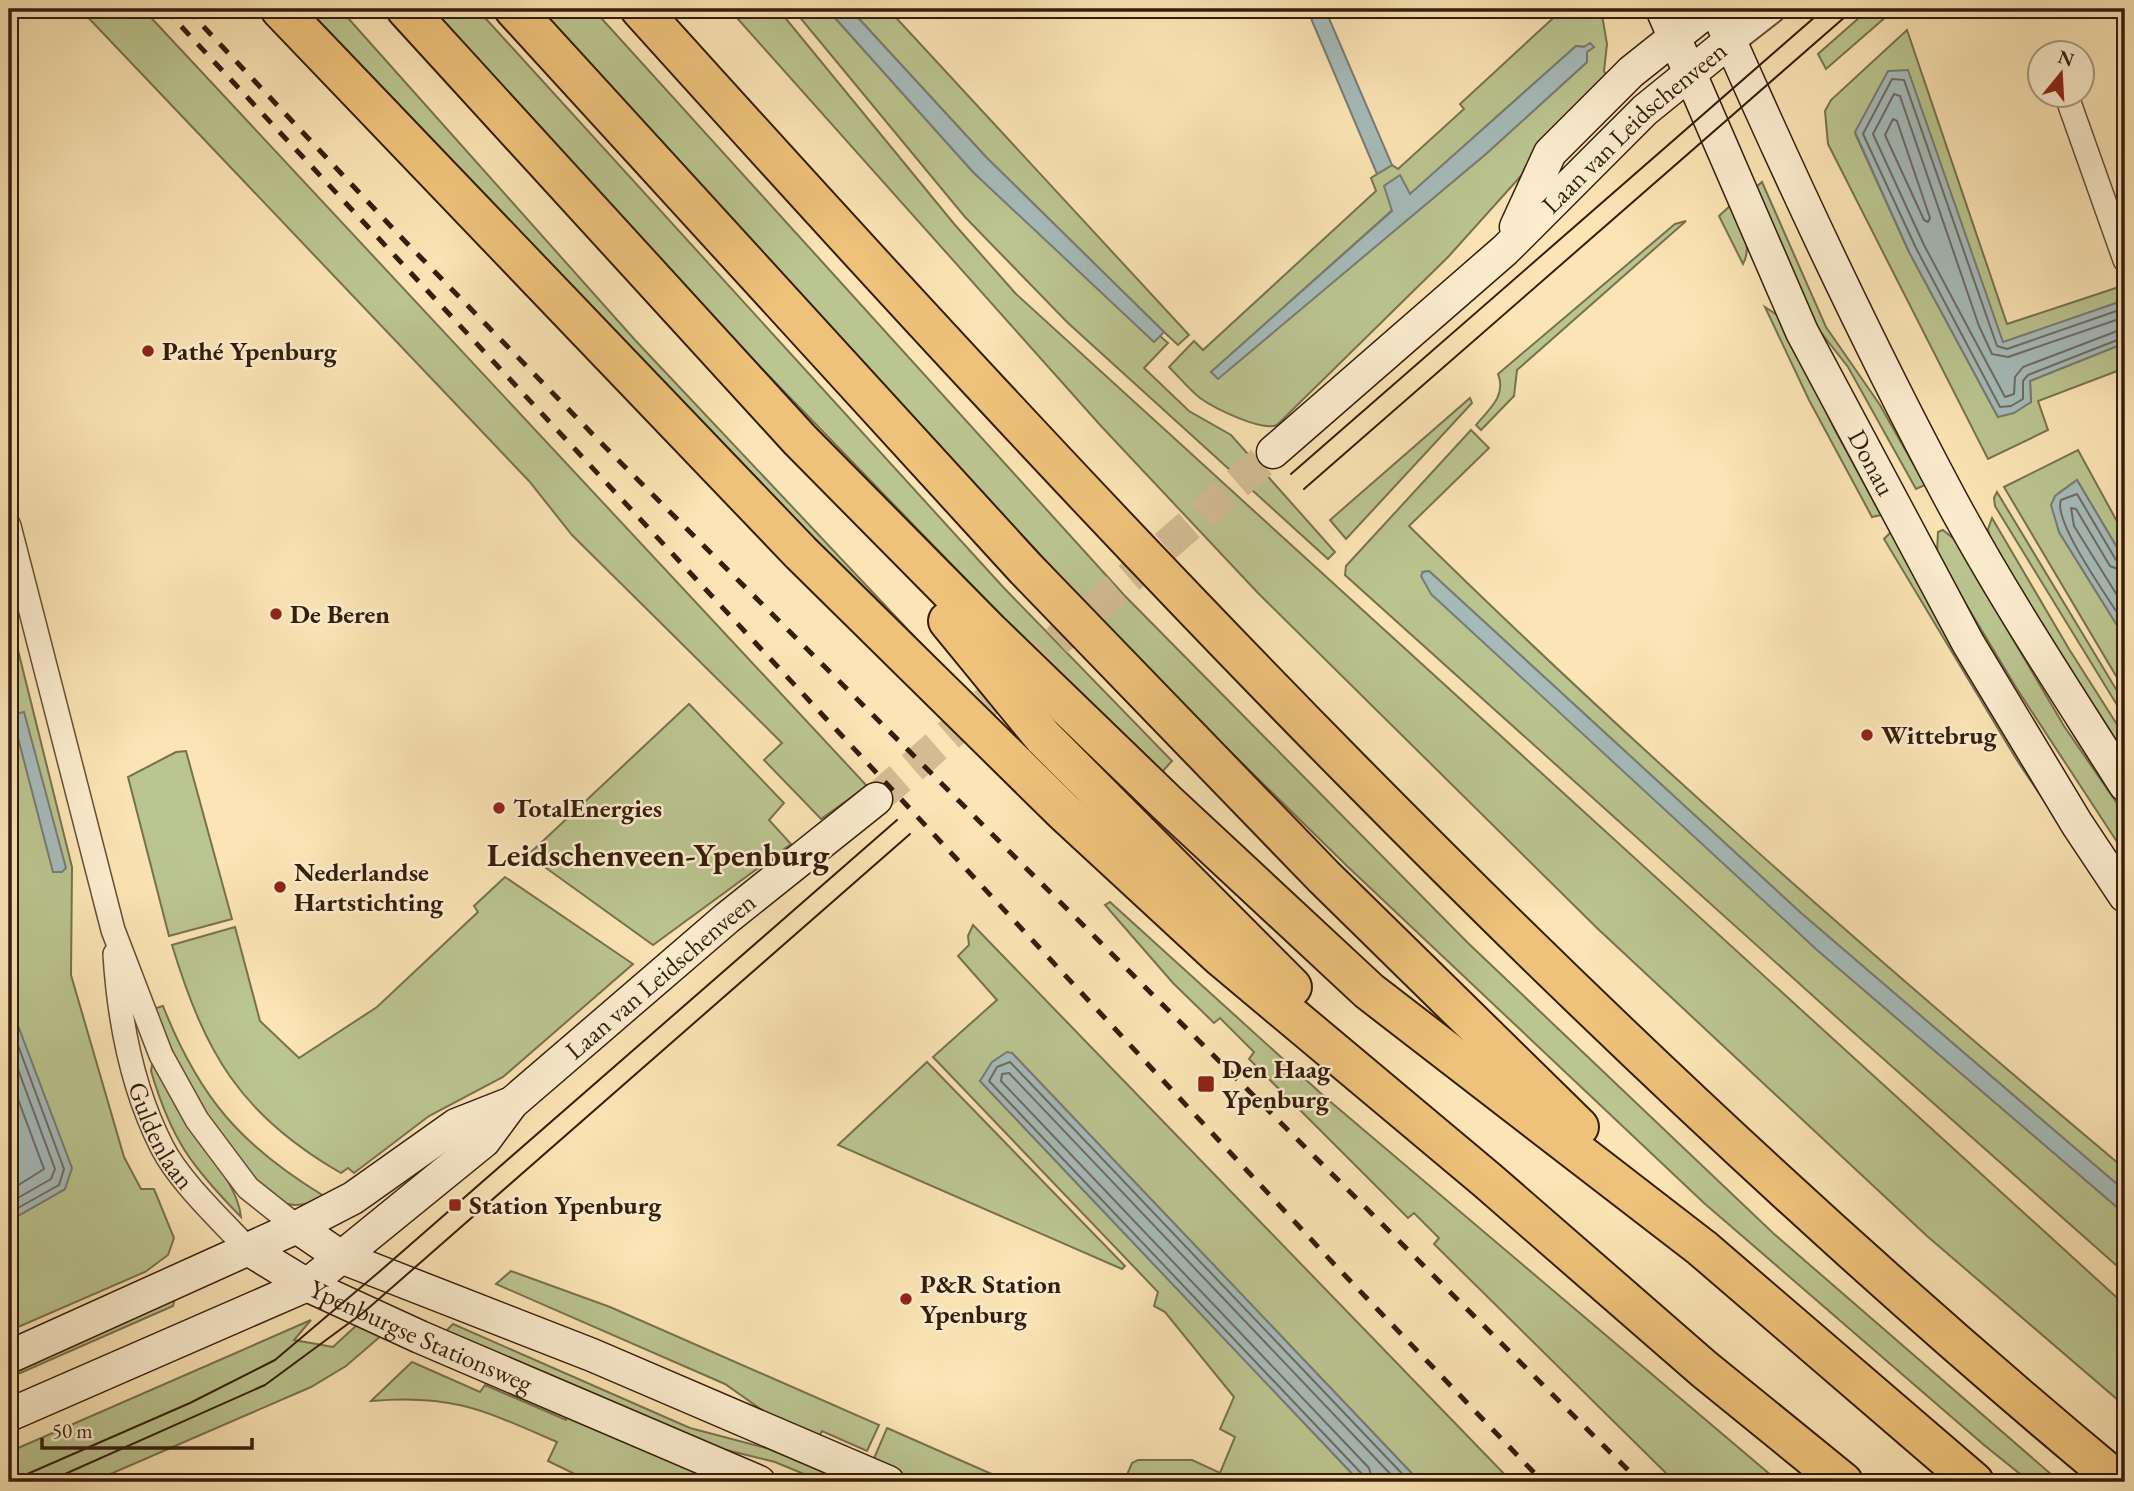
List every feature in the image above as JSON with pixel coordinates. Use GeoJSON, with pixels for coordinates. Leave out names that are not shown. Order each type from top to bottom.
{"type":"FeatureCollection","features":[{"type":"Feature","properties":{"kind":"highway"},"geometry":{"type":"LineString","coordinates":[[280,9],[659,407],[946,699],[1222,958],[1487,1180],[1695,1360],[1843,1482]]}},
{"type":"Feature","properties":{"kind":"highway"},"geometry":{"type":"LineString","coordinates":[[406,9],[800,440],[1073,714],[1369,991],[1702,1248],[1974,1482]]}},
{"type":"Feature","properties":{"kind":"highway"},"geometry":{"type":"LineString","coordinates":[[513,9],[1008,549],[1228,779],[1702,1248]]}},
{"type":"Feature","properties":{"kind":"highway"},"geometry":{"type":"LineString","coordinates":[[639,9],[1086,495],[1438,862],[1716,1128],[1921,1313],[2119,1482]]}},
{"type":"Feature","properties":{"kind":"highway"},"geometry":{"type":"LineString","coordinates":[[800,440],[1043,737],[1487,1180]]}},
{"type":"Feature","properties":{"kind":"main road","name":"Laan van Leidschenveen"},"geometry":{"type":"LineString","coordinates":[[1505,250],[1550,153],[1631,72],[1669,22],[1710,9]]}},
{"type":"Feature","properties":{"kind":"main road","name":"Donau"},"geometry":{"type":"LineString","coordinates":[[1716,9],[1755,99],[1950,496],[2014,608],[2125,785]]}},
{"type":"Feature","properties":{"kind":"main road","name":"Donau"},"geometry":{"type":"LineString","coordinates":[[1669,22],[1802,331],[1899,518],[1975,654],[2077,824],[2125,896]]}},
{"type":"Feature","properties":{"kind":"main road","name":"Laan van Leidschenveen"},"geometry":{"type":"LineString","coordinates":[[1273,452],[1505,250],[1645,110],[1730,41]]}},
{"type":"Feature","properties":{"kind":"main road","name":"Laan van Leidschenveen"},"geometry":{"type":"LineString","coordinates":[[307,1285],[484,1141],[512,1104],[727,918],[876,799]]}},
{"type":"Feature","properties":{"kind":"main road","name":"Laan van Leidschenveen"},"geometry":{"type":"LineString","coordinates":[[248,1250],[353,1198],[456,1125],[512,1104]]}},
{"type":"Feature","properties":{"kind":"main road","name":"Ypenburgse Stationsweg"},"geometry":{"type":"LineString","coordinates":[[297,1227],[341,1257],[605,1360],[888,1482]]}},
{"type":"Feature","properties":{"kind":"main road","name":"Guldenlaan"},"geometry":{"type":"LineString","coordinates":[[248,1250],[307,1285]]}},
{"type":"Feature","properties":{"kind":"main road"},"geometry":{"type":"LineString","coordinates":[[9,1357],[248,1250]]}},
{"type":"Feature","properties":{"kind":"main road","name":"Ypenburgse Stationsweg"},"geometry":{"type":"LineString","coordinates":[[9,1415],[307,1285],[420,1337],[759,1482]]}},
{"type":"Feature","properties":{"kind":"street","name":"Laan van Leidschenveen"},"geometry":{"type":"LineString","coordinates":[[1730,41],[1771,9]]}},
{"type":"Feature","properties":{"kind":"street"},"geometry":{"type":"LineString","coordinates":[[2071,108],[2125,260]]}},
{"type":"Feature","properties":{"kind":"street","name":"Guldenlaan"},"geometry":{"type":"LineString","coordinates":[[9,526],[113,930],[161,1055],[197,1119],[248,1188],[297,1227]]}},
{"type":"Feature","properties":{"kind":"street","name":"Guldenlaan"},"geometry":{"type":"LineString","coordinates":[[113,930],[119,1015],[142,1096],[162,1148],[248,1250]]}},
{"type":"Feature","properties":{"kind":"green space"},"geometry":{"type":"Polygon","coordinates":[[[80,9],[143,9],[867,786],[821,819],[764,760],[782,743],[572,535],[529,481],[80,9]]]}},
{"type":"Feature","properties":{"kind":"green space"},"geometry":{"type":"Polygon","coordinates":[[[289,9],[340,9],[635,340],[979,705],[974,711],[289,9]]]}},
{"type":"Feature","properties":{"kind":"green space"},"geometry":{"type":"Polygon","coordinates":[[[433,9],[477,9],[1003,587],[1172,761],[1161,773],[1022,637],[652,255],[433,9]]]}},
{"type":"Feature","properties":{"kind":"green space"},"geometry":{"type":"Polygon","coordinates":[[[538,9],[593,9],[1124,595],[1468,943],[1773,1233],[2060,1482],[2030,1482],[1984,1445],[1704,1203],[1347,866],[1137,660],[538,9]]]}},
{"type":"Feature","properties":{"kind":"green space"},"geometry":{"type":"Polygon","coordinates":[[[729,9],[778,9],[955,225],[1016,294],[2125,1305],[2125,1406],[1927,1236],[1597,928],[1258,593],[1101,426],[729,9]]]}},
{"type":"Feature","properties":{"kind":"green space"},"geometry":{"type":"Polygon","coordinates":[[[793,9],[827,9],[973,172],[1154,341],[1160,336],[1168,343],[1144,368],[1189,411],[1231,435],[1335,552],[1328,559],[1068,323],[965,217],[793,9]]]}},
{"type":"Feature","properties":{"kind":"green space"},"geometry":{"type":"Polygon","coordinates":[[[850,9],[888,9],[1189,335],[1178,345],[1164,332],[986,157],[850,9]]]}},
{"type":"Feature","properties":{"kind":"green space"},"geometry":{"type":"Polygon","coordinates":[[[1563,9],[1601,9],[1607,44],[1604,71],[1608,79],[1449,256],[1277,425],[1261,425],[1238,418],[1200,398],[1169,367],[1194,341],[1203,350],[1376,191],[1371,178],[1392,165],[1398,169],[1464,109],[1460,104],[1563,9]],[[1576,46],[1211,372],[1218,378],[1487,153],[1587,62],[1587,52],[1593,47],[1576,46]]]}},
{"type":"Feature","properties":{"kind":"green space"},"geometry":{"type":"Polygon","coordinates":[[[1869,9],[1895,9],[1826,69],[1818,54],[1869,9]]]}},
{"type":"Feature","properties":{"kind":"green space"},"geometry":{"type":"Polygon","coordinates":[[[1907,30],[2007,324],[2125,285],[2125,300],[2003,343],[1994,321],[1855,133],[1909,252],[1998,417],[2031,402],[2030,381],[2125,343],[2125,368],[2038,401],[2048,430],[1988,459],[1828,144],[1825,111],[1831,100],[1907,30]]]}},
{"type":"Feature","properties":{"kind":"green space"},"geometry":{"type":"Polygon","coordinates":[[[1762,182],[1826,327],[1880,405],[1925,485],[1916,489],[1848,367],[1812,321],[1755,188],[1762,182]]]}},
{"type":"Feature","properties":{"kind":"green space"},"geometry":{"type":"Polygon","coordinates":[[[1731,205],[1746,242],[1743,264],[1719,216],[1731,205]]]}},
{"type":"Feature","properties":{"kind":"green space"},"geometry":{"type":"Polygon","coordinates":[[[1686,221],[1517,370],[1514,396],[1481,430],[1476,425],[1498,396],[1498,374],[1675,224],[1686,221]]]}},
{"type":"Feature","properties":{"kind":"green space"},"geometry":{"type":"Polygon","coordinates":[[[1765,307],[1780,317],[1835,430],[1881,515],[1872,517],[1809,400],[1765,307]]]}},
{"type":"Feature","properties":{"kind":"green space"},"geometry":{"type":"Polygon","coordinates":[[[1470,398],[1472,403],[1346,539],[1330,520],[1470,398]]]}},
{"type":"Feature","properties":{"kind":"green space"},"geometry":{"type":"Polygon","coordinates":[[[1471,430],[1489,448],[1409,526],[1495,610],[1761,855],[2125,1169],[2125,1191],[1801,913],[1429,571],[1423,572],[1816,949],[2125,1214],[2125,1273],[1345,575],[1346,566],[1471,430]]]}},
{"type":"Feature","properties":{"kind":"green space"},"geometry":{"type":"Polygon","coordinates":[[[2078,450],[2125,536],[2125,561],[2077,480],[2059,493],[2059,532],[2125,638],[2125,691],[2004,487],[2078,450]]]}},
{"type":"Feature","properties":{"kind":"green space"},"geometry":{"type":"Polygon","coordinates":[[[1997,492],[2125,704],[2125,718],[1995,506],[1994,498],[1997,492]]]}},
{"type":"Feature","properties":{"kind":"green space"},"geometry":{"type":"Polygon","coordinates":[[[1992,518],[2069,649],[2125,737],[2125,758],[1991,543],[1988,529],[1992,518]]]}},
{"type":"Feature","properties":{"kind":"green space"},"geometry":{"type":"Polygon","coordinates":[[[1943,530],[1954,539],[2064,726],[2125,815],[2125,854],[2017,689],[1943,566],[1937,553],[1938,532],[1943,530]]]}},
{"type":"Feature","properties":{"kind":"green space"},"geometry":{"type":"Polygon","coordinates":[[[1891,532],[1934,606],[2125,904],[2125,921],[2018,762],[1884,539],[1891,532]]]}},
{"type":"Feature","properties":{"kind":"green space"},"geometry":{"type":"Polygon","coordinates":[[[9,614],[72,867],[71,975],[124,1157],[141,1189],[154,1189],[174,1238],[168,1255],[145,1272],[9,1331],[9,1221],[65,1189],[14,1016],[9,1014],[9,614]]]}},
{"type":"Feature","properties":{"kind":"green space"},"geometry":{"type":"Polygon","coordinates":[[[689,704],[784,803],[769,820],[791,844],[653,945],[528,855],[689,704]]]}},
{"type":"Feature","properties":{"kind":"green space"},"geometry":{"type":"Polygon","coordinates":[[[186,751],[232,919],[169,936],[128,777],[176,752],[186,751]]]}},
{"type":"Feature","properties":{"kind":"green space"},"geometry":{"type":"Polygon","coordinates":[[[505,877],[633,964],[503,1077],[429,1116],[354,1173],[348,1168],[341,1173],[306,1151],[252,1104],[213,1049],[198,1018],[172,945],[235,927],[260,1021],[299,1058],[377,1007],[478,912],[474,906],[505,877]]]}},
{"type":"Feature","properties":{"kind":"green space"},"geometry":{"type":"Polygon","coordinates":[[[1110,902],[1326,1098],[1779,1482],[1675,1482],[1434,1244],[1439,1238],[1414,1213],[1408,1218],[1249,1059],[1254,1052],[1220,1018],[1214,1023],[1173,983],[1105,905],[1110,902]]]}},
{"type":"Feature","properties":{"kind":"green space"},"geometry":{"type":"Polygon","coordinates":[[[973,925],[1512,1482],[1420,1482],[1012,1053],[980,1081],[1360,1482],[1124,1482],[1132,1463],[1138,1460],[1192,1460],[1220,1473],[1235,1437],[1220,1429],[1234,1397],[1165,1312],[1154,1306],[1158,1292],[933,1057],[997,1000],[958,956],[969,945],[968,936],[973,925]]]}},
{"type":"Feature","properties":{"kind":"green space"},"geometry":{"type":"Polygon","coordinates":[[[163,1006],[192,1067],[226,1116],[268,1158],[324,1196],[302,1204],[278,1201],[265,1191],[233,1155],[200,1108],[166,1050],[153,1009],[163,1006]]]}},
{"type":"Feature","properties":{"kind":"green space"},"geometry":{"type":"Polygon","coordinates":[[[927,1062],[1125,1266],[1122,1269],[838,1145],[927,1062]]]}},
{"type":"Feature","properties":{"kind":"green space"},"geometry":{"type":"Polygon","coordinates":[[[152,1065],[158,1067],[186,1121],[227,1179],[241,1217],[196,1166],[175,1134],[151,1071],[152,1065]]]}},
{"type":"Feature","properties":{"kind":"green space"},"geometry":{"type":"Polygon","coordinates":[[[511,1271],[610,1307],[879,1425],[867,1451],[822,1431],[818,1439],[776,1420],[725,1384],[496,1284],[511,1271]]]}},
{"type":"Feature","properties":{"kind":"green space"},"geometry":{"type":"Polygon","coordinates":[[[171,1300],[174,1302],[173,1306],[9,1378],[9,1369],[171,1300]]]}},
{"type":"Feature","properties":{"kind":"green space"},"geometry":{"type":"Polygon","coordinates":[[[311,1320],[294,1340],[333,1347],[358,1324],[382,1335],[346,1366],[311,1387],[92,1482],[9,1482],[9,1452],[311,1320]]]}},
{"type":"Feature","properties":{"kind":"green space"},"geometry":{"type":"Polygon","coordinates":[[[453,1324],[690,1428],[770,1449],[850,1482],[823,1482],[775,1462],[714,1447],[445,1332],[453,1324]]]}},
{"type":"Feature","properties":{"kind":"green space"},"geometry":{"type":"Polygon","coordinates":[[[412,1362],[480,1392],[485,1385],[566,1420],[568,1415],[721,1482],[591,1482],[548,1461],[557,1442],[487,1413],[446,1402],[400,1399],[371,1401],[412,1362]]]}},
{"type":"Feature","properties":{"kind":"green space"},"geometry":{"type":"Polygon","coordinates":[[[887,1428],[1003,1479],[1001,1482],[917,1482],[872,1463],[887,1428]]]}},
{"type":"Feature","properties":{"kind":"water"},"geometry":{"type":"Polygon","coordinates":[[[827,9],[850,9],[986,157],[1164,332],[1154,342],[973,172],[827,9]]]}},
{"type":"Feature","properties":{"kind":"water"},"geometry":{"type":"Polygon","coordinates":[[[1307,9],[1325,9],[1392,165],[1377,174],[1307,9]]]}},
{"type":"Feature","properties":{"kind":"water"},"geometry":{"type":"Polygon","coordinates":[[[1590,43],[1594,47],[1587,52],[1587,62],[1487,153],[1218,379],[1211,372],[1392,211],[1384,186],[1400,175],[1410,194],[1576,46],[1584,47],[1590,43]]]}},
{"type":"Feature","properties":{"kind":"water"},"geometry":{"type":"Polygon","coordinates":[[[1908,70],[2003,342],[2125,300],[2125,343],[2030,381],[2031,402],[2014,413],[1998,417],[1909,252],[1855,132],[1888,71],[1908,70]]]}},
{"type":"Feature","properties":{"kind":"water"},"geometry":{"type":"Polygon","coordinates":[[[2077,480],[2125,561],[2125,638],[2059,532],[2051,505],[2055,496],[2077,480]]]}},
{"type":"Feature","properties":{"kind":"water"},"geometry":{"type":"Polygon","coordinates":[[[1429,571],[1801,913],[2125,1191],[2125,1214],[1816,949],[1431,594],[1421,576],[1423,572],[1429,571]]]}},
{"type":"Feature","properties":{"kind":"water"},"geometry":{"type":"Polygon","coordinates":[[[24,712],[66,868],[62,872],[53,872],[12,715],[24,712]]]}},
{"type":"Feature","properties":{"kind":"water"},"geometry":{"type":"Polygon","coordinates":[[[9,1014],[14,1015],[72,1168],[65,1189],[9,1221],[9,1014]]]}},
{"type":"Feature","properties":{"kind":"water"},"geometry":{"type":"Polygon","coordinates":[[[1007,1052],[1012,1053],[1420,1482],[1360,1482],[980,1081],[992,1062],[1007,1052]]]}},
{"type":"Feature","properties":{"kind":"tunnel"},"geometry":{"type":"LineString","coordinates":[[876,799],[1273,452]]}},
{"type":"Feature","properties":{"kind":"tram line"},"geometry":{"type":"LineString","coordinates":[[1291,474],[1824,9]]}},
{"type":"Feature","properties":{"kind":"tram line"},"geometry":{"type":"LineString","coordinates":[[1304,489],[1854,9]]}},
{"type":"Feature","properties":{"kind":"tram line"},"geometry":{"type":"LineString","coordinates":[[9,1482],[190,1403],[275,1360],[897,820]]}},
{"type":"Feature","properties":{"kind":"tram line"},"geometry":{"type":"LineString","coordinates":[[47,1482],[265,1385],[364,1312],[910,834]]}},
{"type":"Feature","properties":{"kind":"railway"},"geometry":{"type":"LineString","coordinates":[[165,9],[1334,1264],[1543,1482]]}},
{"type":"Feature","properties":{"kind":"railway"},"geometry":{"type":"LineString","coordinates":[[187,9],[398,234],[611,453],[1640,1482]]}},
{"type":"Feature","properties":{"kind":"place","name":"Pathé Ypenburg"},"geometry":{"type":"Point","coordinates":[148,351]}},
{"type":"Feature","properties":{"kind":"place","name":"De Beren"},"geometry":{"type":"Point","coordinates":[276,614]}},
{"type":"Feature","properties":{"kind":"place","name":"Wittebrug"},"geometry":{"type":"Point","coordinates":[1867,735]}},
{"type":"Feature","properties":{"kind":"place","name":"TotalEnergies"},"geometry":{"type":"Point","coordinates":[499,808]}},
{"type":"Feature","properties":{"kind":"place","name":"Nederlandse Hartstichting"},"geometry":{"type":"Point","coordinates":[280,887]}},
{"type":"Feature","properties":{"kind":"place","name":"Den Haag Ypenburg"},"geometry":{"type":"Point","coordinates":[1206,1084]}},
{"type":"Feature","properties":{"kind":"place","name":"Station Ypenburg"},"geometry":{"type":"Point","coordinates":[455,1205]}},
{"type":"Feature","properties":{"kind":"place","name":"P&R Station Ypenburg"},"geometry":{"type":"Point","coordinates":[906,1299]}},
{"type":"Feature","properties":{"kind":"district","name":"Leidschenveen-Ypenburg"},"geometry":{"type":"Point","coordinates":[658,854]}}]}
